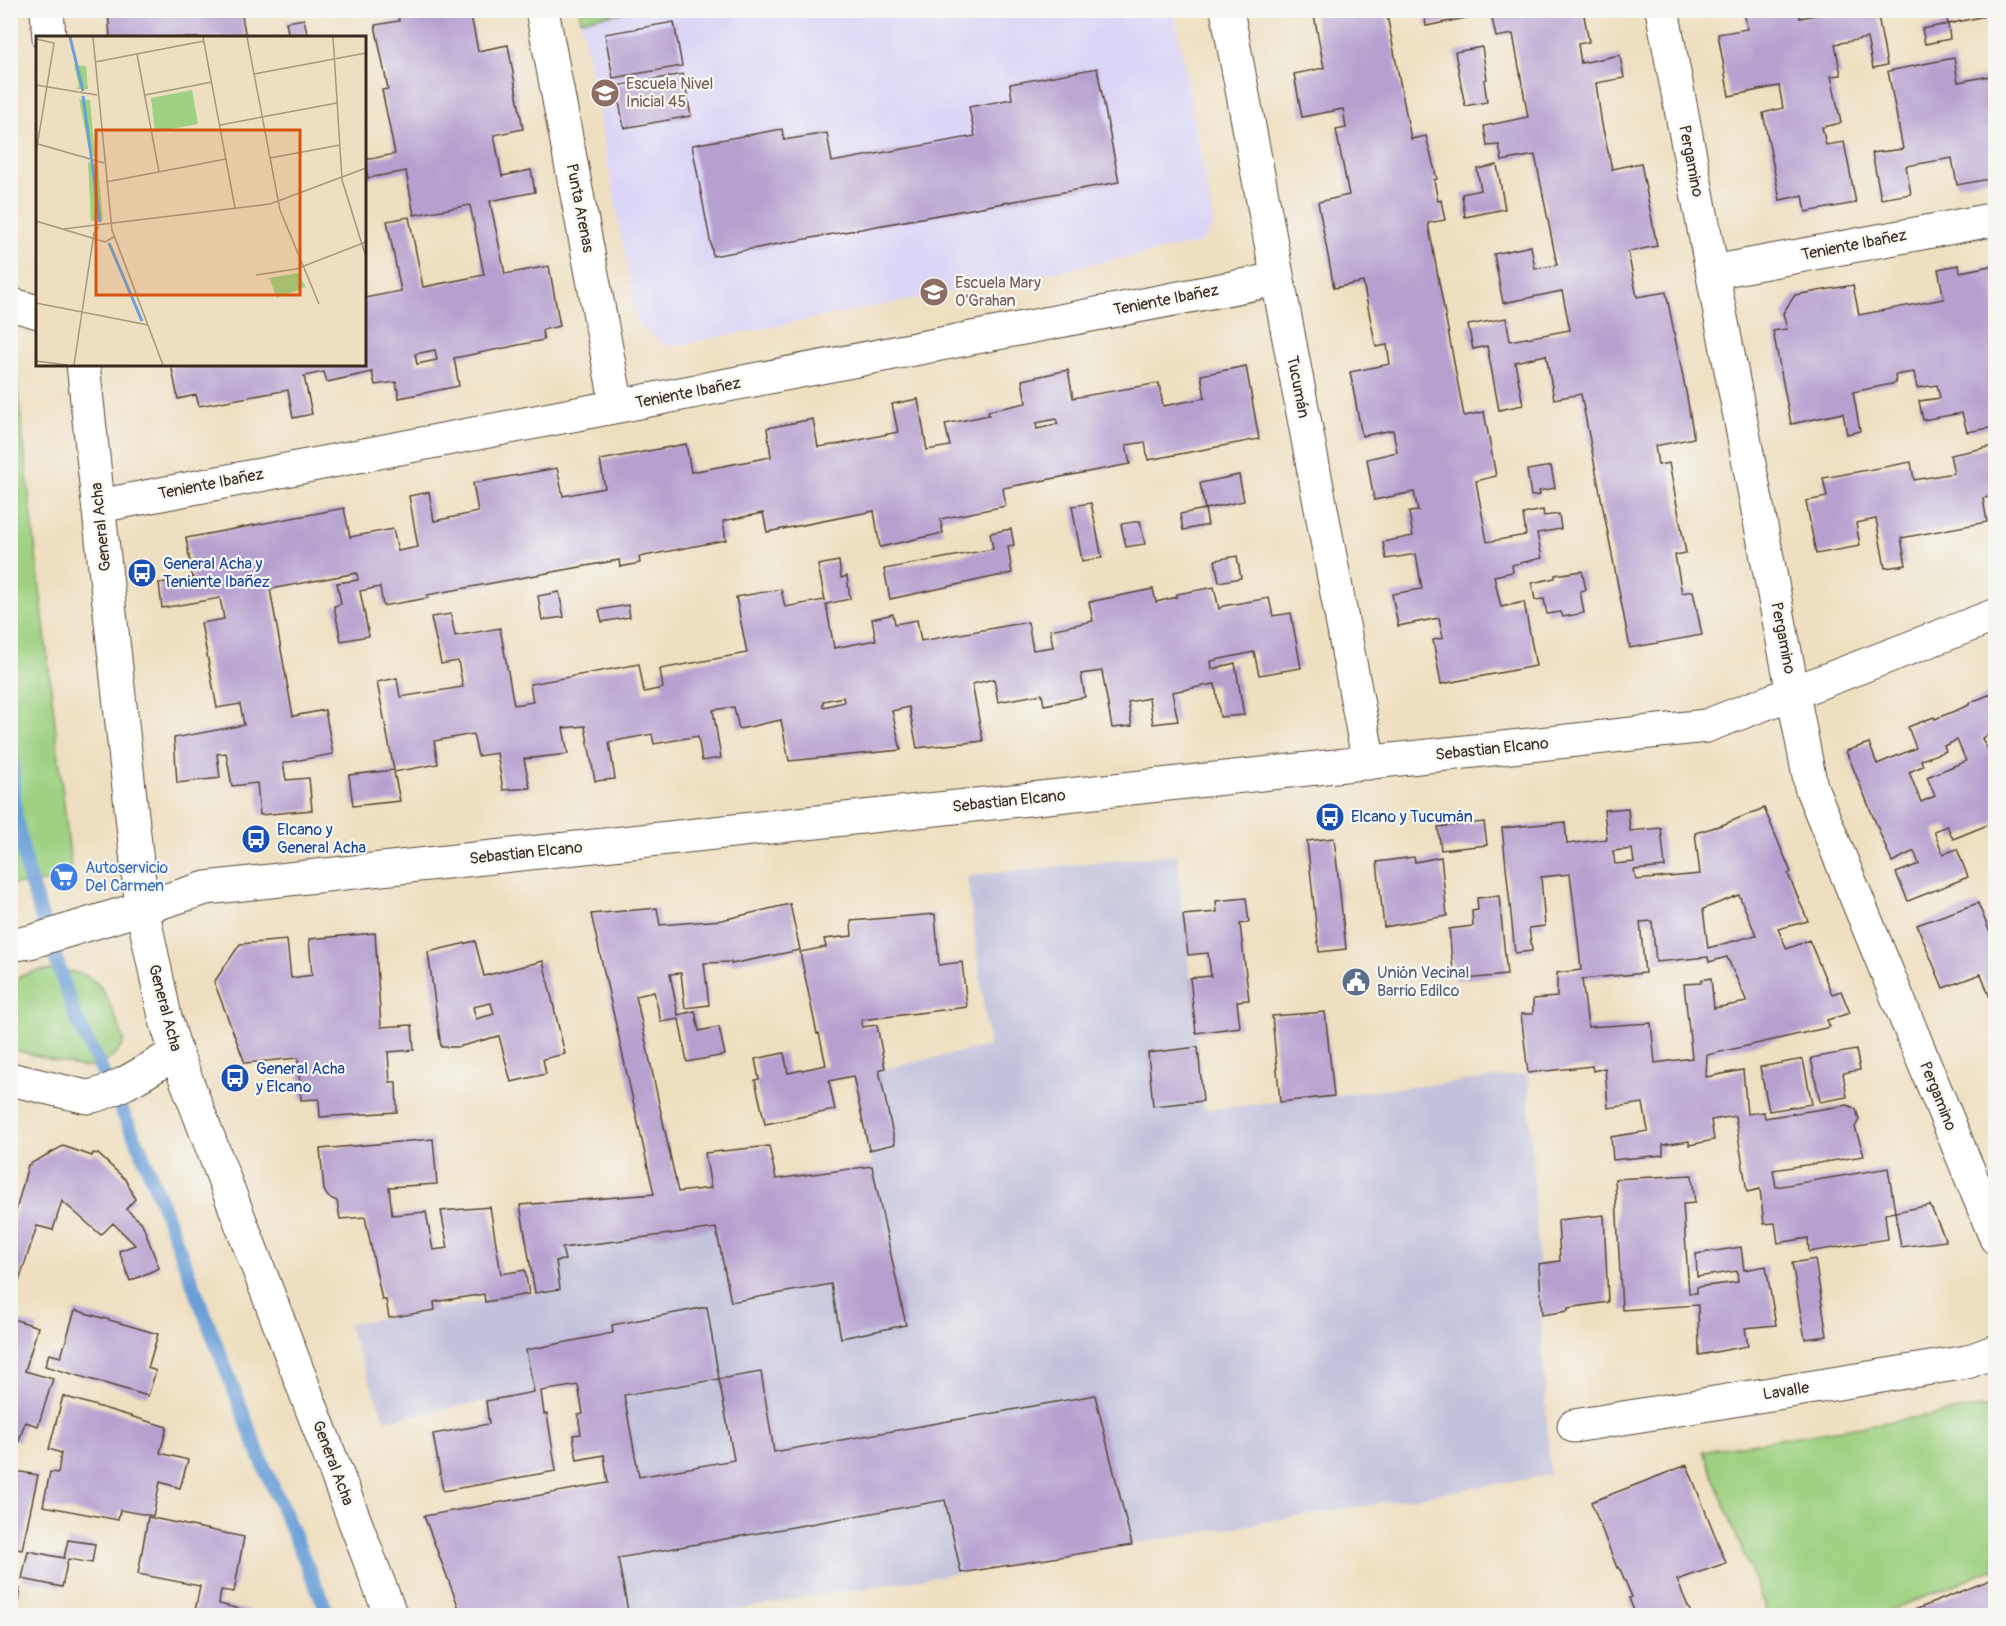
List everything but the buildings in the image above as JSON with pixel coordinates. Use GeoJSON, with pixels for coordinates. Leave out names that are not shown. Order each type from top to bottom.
{"type":"FeatureCollection","features":[{"type":"Feature","properties":{"kind":"street"},"geometry":{"type":"LineString","coordinates":[[47,10],[50,36]]}},
{"type":"Feature","properties":{"kind":"street","name":"Punta Arenas"},"geometry":{"type":"LineString","coordinates":[[542,10],[617,406]]}},
{"type":"Feature","properties":{"kind":"street","name":"Tucumán"},"geometry":{"type":"LineString","coordinates":[[1227,10],[1369,763]]}},
{"type":"Feature","properties":{"kind":"street","name":"Pergamino"},"geometry":{"type":"LineString","coordinates":[[1662,10],[1811,787],[1995,1238]]}},
{"type":"Feature","properties":{"kind":"street","name":"Teniente Ibañez"},"geometry":{"type":"LineString","coordinates":[[1713,272],[1995,219]]}},
{"type":"Feature","properties":{"kind":"street","name":"Teniente Ibañez"},"geometry":{"type":"LineString","coordinates":[[99,506],[1278,279]]}},
{"type":"Feature","properties":{"kind":"street"},"geometry":{"type":"LineString","coordinates":[[10,304],[36,311]]}},
{"type":"Feature","properties":{"kind":"street","name":"General Acha"},"geometry":{"type":"LineString","coordinates":[[83,366],[142,908],[160,994],[176,1053],[391,1616]]}},
{"type":"Feature","properties":{"kind":"street","name":"Sebastian Elcano"},"geometry":{"type":"LineString","coordinates":[[17,949],[206,888],[1706,726],[1995,615]]}},
{"type":"Feature","properties":{"kind":"street"},"geometry":{"type":"LineString","coordinates":[[10,1079],[87,1097],[106,1092],[176,1053]]}},
{"type":"Feature","properties":{"kind":"street","name":"Lavalle"},"geometry":{"type":"LineString","coordinates":[[1574,1426],[1967,1362],[1995,1351]]}},
{"type":"Feature","properties":{"kind":"shaded area"},"geometry":{"type":"Polygon","coordinates":[[[631,10],[1174,11],[1214,225],[1201,243],[668,347],[638,325],[581,20],[631,10]]]}},
{"type":"Feature","properties":{"kind":"shaded area"},"geometry":{"type":"Polygon","coordinates":[[[1177,854],[1204,1110],[1528,1074],[1550,1475],[702,1615],[462,1615],[424,1516],[638,1477],[621,1376],[385,1420],[347,1324],[535,1293],[520,1205],[678,1192],[872,1166],[853,1076],[989,1046],[967,876],[1177,854]]]}},
{"type":"Feature","properties":{"kind":"green space"},"geometry":{"type":"Polygon","coordinates":[[[579,10],[631,10],[631,11],[581,20],[579,10]]]}},
{"type":"Feature","properties":{"kind":"green space"},"geometry":{"type":"Polygon","coordinates":[[[10,347],[13,349],[72,875],[66,880],[11,885],[10,347]]]}},
{"type":"Feature","properties":{"kind":"green space"},"geometry":{"type":"Polygon","coordinates":[[[41,970],[78,973],[98,984],[105,993],[124,1039],[115,1055],[104,1063],[85,1068],[11,1049],[9,1011],[14,983],[23,975],[41,970]]]}},
{"type":"Feature","properties":{"kind":"green space"},"geometry":{"type":"Polygon","coordinates":[[[1982,1407],[1995,1414],[1995,1569],[1878,1615],[1768,1615],[1703,1451],[1982,1407]]]}},
{"type":"Feature","properties":{"kind":"waterway"},"geometry":{"type":"LineString","coordinates":[[10,743],[16,817],[28,875],[75,1016],[140,1148],[260,1457],[329,1616]]}},
{"type":"Feature","properties":{"kind":"place","name":"Escuela Nivel Inicial 45"},"geometry":{"type":"Point","coordinates":[605,93]}},
{"type":"Feature","properties":{"kind":"place","name":"Escuela Mary O'Grahan"},"geometry":{"type":"Point","coordinates":[934,292]}},
{"type":"Feature","properties":{"kind":"place","name":"General Acha y Teniente Ibañez"},"geometry":{"type":"Point","coordinates":[142,573]}},
{"type":"Feature","properties":{"kind":"place","name":"Elcano y Tucumán"},"geometry":{"type":"Point","coordinates":[1330,817]}},
{"type":"Feature","properties":{"kind":"place","name":"Elcano y General Acha"},"geometry":{"type":"Point","coordinates":[256,839]}},
{"type":"Feature","properties":{"kind":"place","name":"Autoservicio Del Carmen"},"geometry":{"type":"Point","coordinates":[64,877]}},
{"type":"Feature","properties":{"kind":"place","name":"Unión Vecinal Barrio Edilco"},"geometry":{"type":"Point","coordinates":[1356,982]}},
{"type":"Feature","properties":{"kind":"place","name":"General Acha y Elcano"},"geometry":{"type":"Point","coordinates":[235,1078]}}]}
